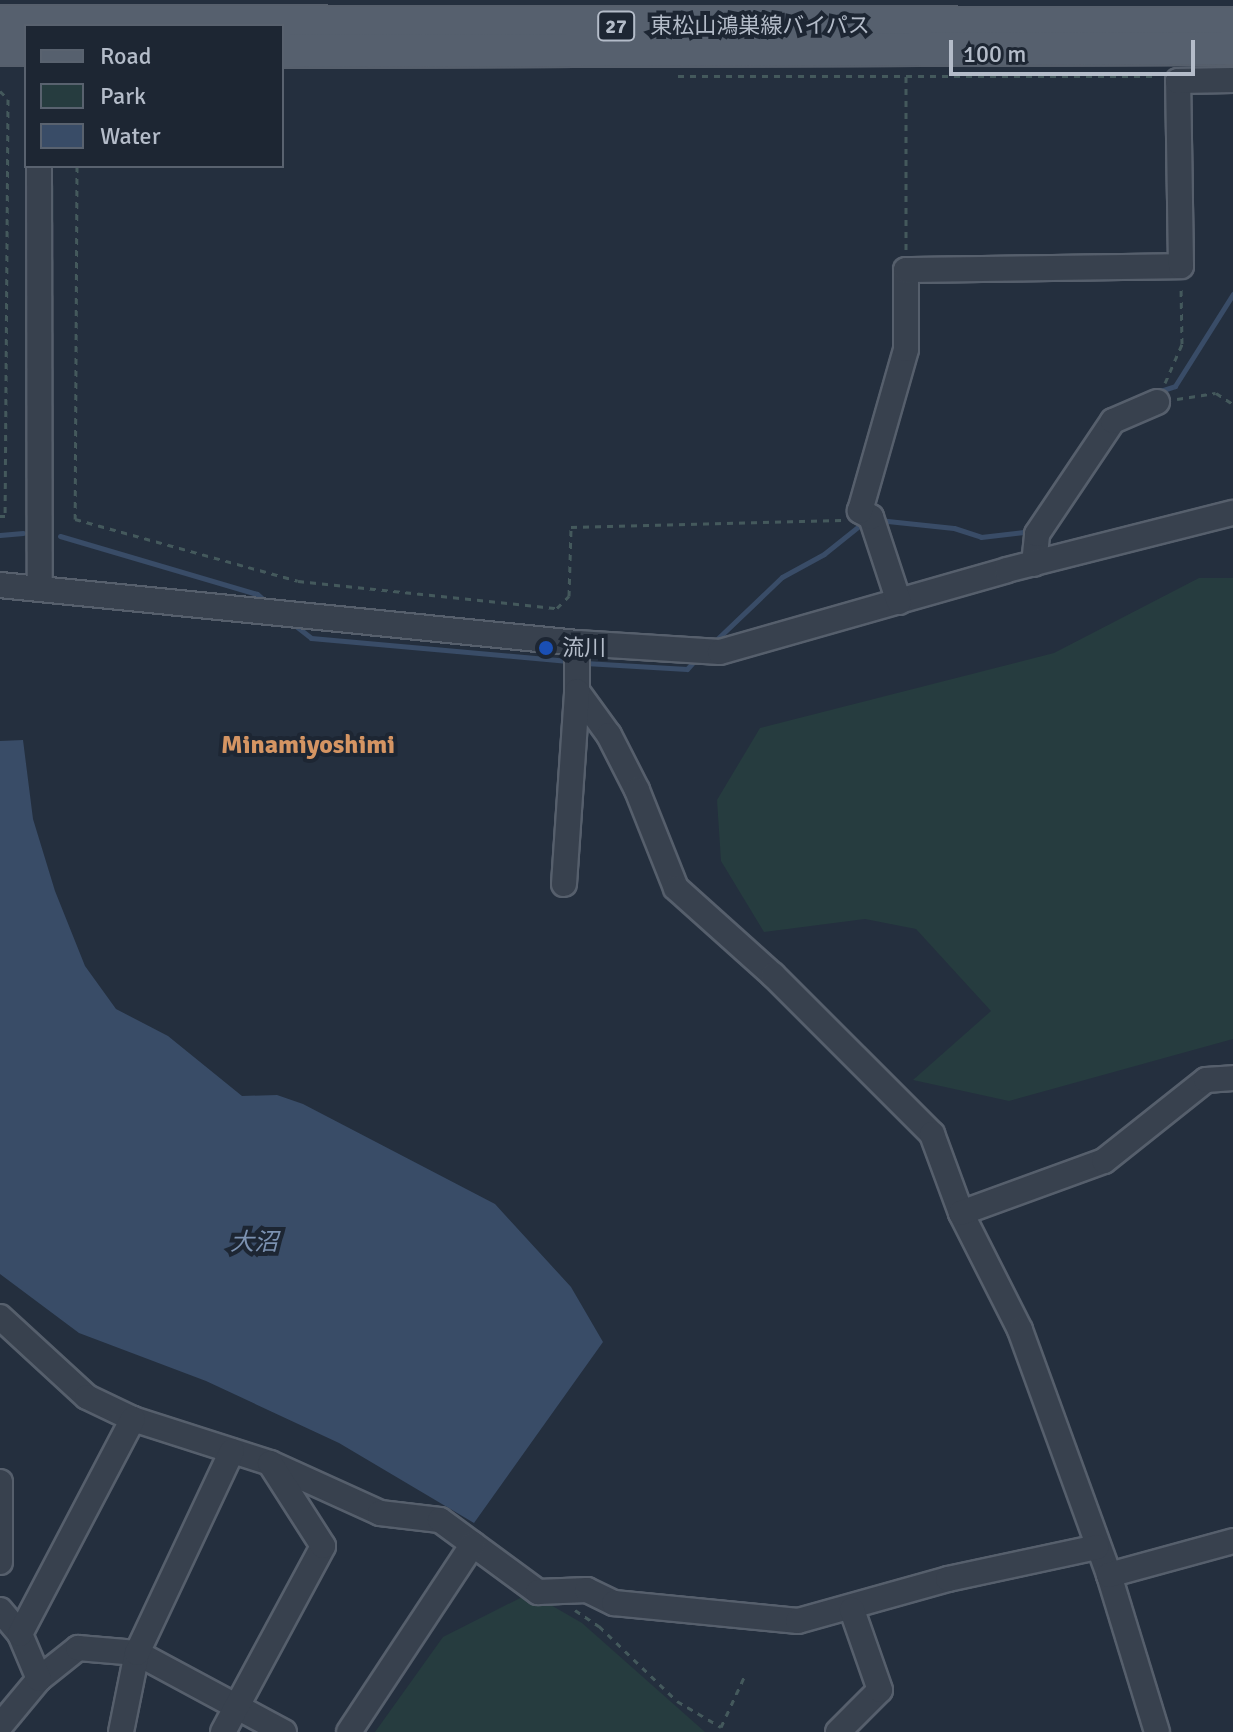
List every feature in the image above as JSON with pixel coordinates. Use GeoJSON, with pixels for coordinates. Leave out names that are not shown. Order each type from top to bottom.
{"type":"FeatureCollection","features":[{"type":"Feature","properties":{"kind":"main road","name":"東松山鴻巣線バイパス"},"geometry":{"type":"LineString","coordinates":[[0,22],[1233,24]]}},
{"type":"Feature","properties":{"kind":"main road","name":"東松山鴻巣線バイパス"},"geometry":{"type":"LineString","coordinates":[[0,49],[24,32]]}},
{"type":"Feature","properties":{"kind":"main road","name":"東松山鴻巣線バイパス"},"geometry":{"type":"LineString","coordinates":[[284,51],[1233,48]]}},
{"type":"Feature","properties":{"kind":"street"},"geometry":{"type":"LineString","coordinates":[[899,602],[871,517],[860,511],[906,349],[906,270],[1181,266],[1178,81],[1233,80]]}},
{"type":"Feature","properties":{"kind":"street"},"geometry":{"type":"LineString","coordinates":[[39,168],[40,587]]}},
{"type":"Feature","properties":{"kind":"street"},"geometry":{"type":"LineString","coordinates":[[1034,564],[1037,534],[1113,421],[1157,402]]}},
{"type":"Feature","properties":{"kind":"street"},"geometry":{"type":"LineString","coordinates":[[0,585],[577,643],[720,652],[1034,564],[1233,513]]}},
{"type":"Feature","properties":{"kind":"street"},"geometry":{"type":"LineString","coordinates":[[564,884],[577,691],[577,643]]}},
{"type":"Feature","properties":{"kind":"street"},"geometry":{"type":"LineString","coordinates":[[577,691],[609,735],[637,790],[676,888],[773,975],[932,1134],[961,1213],[1020,1330],[1109,1575],[1157,1732]]}},
{"type":"Feature","properties":{"kind":"street"},"geometry":{"type":"LineString","coordinates":[[961,1213],[1104,1161],[1206,1080],[1233,1078]]}},
{"type":"Feature","properties":{"kind":"street"},"geometry":{"type":"LineString","coordinates":[[0,1317],[87,1397],[133,1419],[270,1463],[380,1513],[440,1520],[538,1592],[587,1590],[614,1603],[798,1621],[852,1610],[948,1579],[1097,1547]]}},
{"type":"Feature","properties":{"kind":"street"},"geometry":{"type":"LineString","coordinates":[[20,1634],[133,1419]]}},
{"type":"Feature","properties":{"kind":"street"},"geometry":{"type":"LineString","coordinates":[[121,1732],[137,1653],[232,1451]]}},
{"type":"Feature","properties":{"kind":"street"},"geometry":{"type":"LineString","coordinates":[[223,1732],[323,1546],[270,1463]]}},
{"type":"Feature","properties":{"kind":"street"},"geometry":{"type":"LineString","coordinates":[[0,1482],[0,1562]]}},
{"type":"Feature","properties":{"kind":"street"},"geometry":{"type":"LineString","coordinates":[[1109,1575],[1233,1541]]}},
{"type":"Feature","properties":{"kind":"street"},"geometry":{"type":"LineString","coordinates":[[349,1732],[473,1544]]}},
{"type":"Feature","properties":{"kind":"street"},"geometry":{"type":"LineString","coordinates":[[0,1610],[20,1634],[39,1679]]}},
{"type":"Feature","properties":{"kind":"street"},"geometry":{"type":"LineString","coordinates":[[838,1732],[880,1690],[852,1610]]}},
{"type":"Feature","properties":{"kind":"street"},"geometry":{"type":"LineString","coordinates":[[0,1726],[39,1679],[78,1648],[137,1653],[284,1732]]}},
{"type":"Feature","properties":{"kind":"path"},"geometry":{"type":"LineString","coordinates":[[906,76],[906,270]]}},
{"type":"Feature","properties":{"kind":"path"},"geometry":{"type":"LineString","coordinates":[[0,91],[8,99],[5,516],[0,516]]}},
{"type":"Feature","properties":{"kind":"path"},"geometry":{"type":"LineString","coordinates":[[77,168],[75,519],[298,581],[557,608],[569,596],[571,527],[837,522],[860,511]]}},
{"type":"Feature","properties":{"kind":"path"},"geometry":{"type":"LineString","coordinates":[[1157,402],[1182,344],[1181,266]]}},
{"type":"Feature","properties":{"kind":"path"},"geometry":{"type":"LineString","coordinates":[[1157,402],[1216,393],[1233,404]]}},
{"type":"Feature","properties":{"kind":"path"},"geometry":{"type":"LineString","coordinates":[[548,1592],[599,1626],[677,1701],[721,1729],[745,1675]]}},
{"type":"Feature","properties":{"kind":"green space"},"geometry":{"type":"Polygon","coordinates":[[[1199,578],[1233,578],[1233,1039],[1009,1101],[913,1080],[991,1011],[916,929],[865,919],[764,932],[721,861],[717,800],[760,728],[1054,653],[1199,578]]]}},
{"type":"Feature","properties":{"kind":"green space"},"geometry":{"type":"Polygon","coordinates":[[[530,1593],[582,1623],[705,1732],[375,1732],[443,1637],[530,1593]]]}},
{"type":"Feature","properties":{"kind":"water","name":"大沼"},"geometry":{"type":"Polygon","coordinates":[[[23,740],[33,819],[55,891],[85,966],[116,1009],[168,1036],[242,1096],[277,1095],[303,1104],[495,1204],[571,1287],[603,1342],[474,1523],[339,1443],[206,1381],[79,1333],[0,1274],[0,741],[23,740]]]}},
{"type":"Feature","properties":{"kind":"waterway"},"geometry":{"type":"LineString","coordinates":[[1154,393],[1175,386],[1233,294]]}},
{"type":"Feature","properties":{"kind":"waterway"},"geometry":{"type":"LineString","coordinates":[[878,520],[954,528],[981,537],[1024,532],[1052,490]]}},
{"type":"Feature","properties":{"kind":"waterway"},"geometry":{"type":"LineString","coordinates":[[714,642],[782,577],[824,554],[864,522]]}},
{"type":"Feature","properties":{"kind":"waterway"},"geometry":{"type":"LineString","coordinates":[[0,535],[23,533]]}},
{"type":"Feature","properties":{"kind":"waterway"},"geometry":{"type":"LineString","coordinates":[[60,536],[257,594],[265,601]]}},
{"type":"Feature","properties":{"kind":"waterway"},"geometry":{"type":"LineString","coordinates":[[292,623],[311,638],[571,661]]}},
{"type":"Feature","properties":{"kind":"waterway"},"geometry":{"type":"LineString","coordinates":[[585,663],[687,669],[695,660]]}},
{"type":"Feature","properties":{"kind":"place","name":"流川"},"geometry":{"type":"Point","coordinates":[546,648]}},
{"type":"Feature","properties":{"kind":"district","name":"Minamiyoshimi"},"geometry":{"type":"Point","coordinates":[308,746]}}]}
